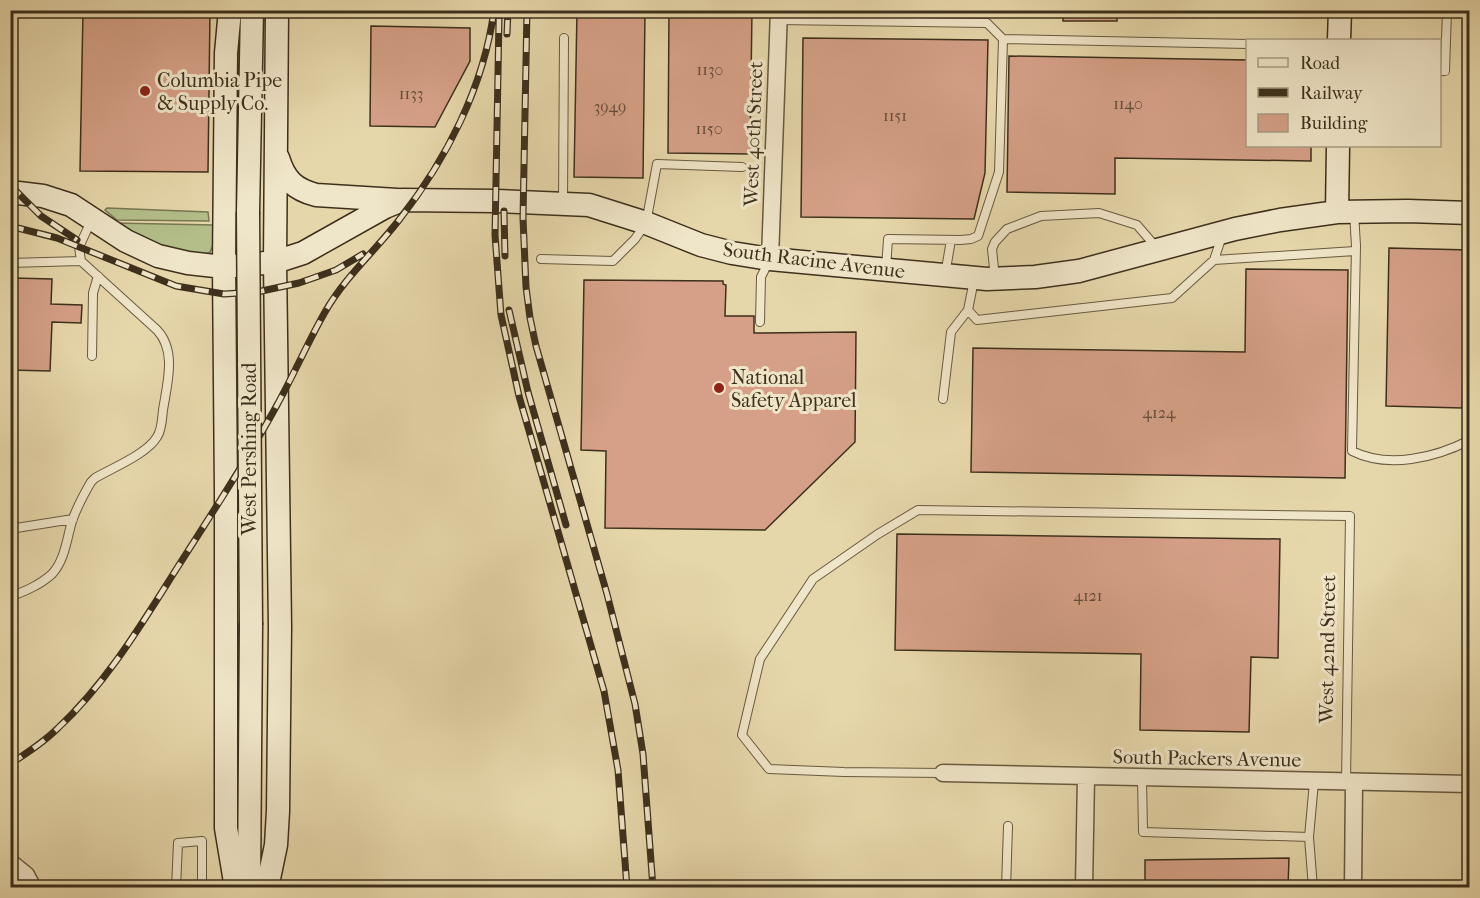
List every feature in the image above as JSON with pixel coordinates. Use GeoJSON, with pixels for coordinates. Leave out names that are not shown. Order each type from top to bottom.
{"type":"FeatureCollection","features":[{"type":"Feature","properties":{"kind":"main road"},"geometry":{"type":"LineString","coordinates":[[230,10],[226,53],[224,267],[226,828],[236,888]]}},
{"type":"Feature","properties":{"kind":"main road","name":"West Pershing Road"},"geometry":{"type":"LineString","coordinates":[[249,888],[251,625],[248,212],[252,10]]}},
{"type":"Feature","properties":{"kind":"main road"},"geometry":{"type":"LineString","coordinates":[[267,888],[276,845],[280,627],[275,262],[277,10]]}},
{"type":"Feature","properties":{"kind":"main road"},"geometry":{"type":"LineString","coordinates":[[1339,39],[1340,10]]}},
{"type":"Feature","properties":{"kind":"main road"},"geometry":{"type":"LineString","coordinates":[[1338,147],[1345,212]]}},
{"type":"Feature","properties":{"kind":"main road"},"geometry":{"type":"LineString","coordinates":[[277,154],[282,172],[291,183],[304,192],[316,195],[402,200]]}},
{"type":"Feature","properties":{"kind":"main road","name":"South Racine Avenue"},"geometry":{"type":"LineString","coordinates":[[10,192],[43,196],[71,205],[126,241],[158,256],[188,263],[224,267],[275,262],[303,253],[378,210],[402,200],[589,205],[646,223],[701,245],[770,259],[985,278],[1035,277],[1079,270],[1223,232],[1280,220],[1345,212],[1470,213]]}},
{"type":"Feature","properties":{"kind":"street","name":"West 40th Street"},"geometry":{"type":"LineString","coordinates":[[770,259],[779,15]]}},
{"type":"Feature","properties":{"kind":"street","name":"South Packers Avenue"},"geometry":{"type":"LineString","coordinates":[[943,773],[1470,784]]}},
{"type":"Feature","properties":{"kind":"street"},"geometry":{"type":"LineString","coordinates":[[1084,888],[1086,777]]}},
{"type":"Feature","properties":{"kind":"street","name":"West 42nd Street"},"geometry":{"type":"LineString","coordinates":[[1350,782],[1353,888]]}},
{"type":"Feature","properties":{"kind":"street"},"geometry":{"type":"LineString","coordinates":[[10,862],[26,874],[33,888]]}},
{"type":"Feature","properties":{"kind":"lane"},"geometry":{"type":"LineString","coordinates":[[1441,71],[1445,71],[1447,10]]}},
{"type":"Feature","properties":{"kind":"lane"},"geometry":{"type":"LineString","coordinates":[[779,15],[987,23],[1003,39],[1246,44]]}},
{"type":"Feature","properties":{"kind":"lane"},"geometry":{"type":"LineString","coordinates":[[563,203],[564,38]]}},
{"type":"Feature","properties":{"kind":"lane"},"geometry":{"type":"LineString","coordinates":[[886,270],[888,238],[951,240],[971,239],[978,236],[999,172],[1003,39]]}},
{"type":"Feature","properties":{"kind":"lane"},"geometry":{"type":"LineString","coordinates":[[541,259],[613,261],[635,240],[646,223],[657,164],[742,167]]}},
{"type":"Feature","properties":{"kind":"lane"},"geometry":{"type":"LineString","coordinates":[[1345,212],[1355,251],[1352,452],[1363,457],[1426,458],[1452,450],[1470,440]]}},
{"type":"Feature","properties":{"kind":"lane"},"geometry":{"type":"LineString","coordinates":[[944,399],[951,332],[968,310],[985,278],[995,242],[1008,229],[1041,216],[1099,213],[1137,225],[1158,249]]}},
{"type":"Feature","properties":{"kind":"lane"},"geometry":{"type":"LineString","coordinates":[[10,597],[34,587],[50,576],[56,568],[64,551],[73,519],[85,492],[95,478],[146,448],[158,436],[170,361],[161,335],[81,261],[79,247],[93,219]]}},
{"type":"Feature","properties":{"kind":"lane"},"geometry":{"type":"LineString","coordinates":[[968,310],[977,320],[1172,298],[1214,260],[1223,232]]}},
{"type":"Feature","properties":{"kind":"lane"},"geometry":{"type":"LineString","coordinates":[[945,275],[951,240]]}},
{"type":"Feature","properties":{"kind":"lane"},"geometry":{"type":"LineString","coordinates":[[1214,260],[1355,251]]}},
{"type":"Feature","properties":{"kind":"lane"},"geometry":{"type":"LineString","coordinates":[[760,322],[761,277],[770,259]]}},
{"type":"Feature","properties":{"kind":"lane"},"geometry":{"type":"LineString","coordinates":[[10,263],[81,261]]}},
{"type":"Feature","properties":{"kind":"lane"},"geometry":{"type":"LineString","coordinates":[[92,356],[93,293],[98,276]]}},
{"type":"Feature","properties":{"kind":"lane","name":"West 42nd Street"},"geometry":{"type":"LineString","coordinates":[[943,773],[769,769],[742,735],[760,658],[813,579],[878,534],[918,510],[1350,516],[1350,782]]}},
{"type":"Feature","properties":{"kind":"lane"},"geometry":{"type":"LineString","coordinates":[[10,529],[73,519]]}},
{"type":"Feature","properties":{"kind":"lane"},"geometry":{"type":"LineString","coordinates":[[1142,778],[1143,832],[1309,837]]}},
{"type":"Feature","properties":{"kind":"lane"},"geometry":{"type":"LineString","coordinates":[[1313,888],[1309,837],[1314,782]]}},
{"type":"Feature","properties":{"kind":"lane"},"geometry":{"type":"LineString","coordinates":[[1006,888],[1008,826]]}},
{"type":"Feature","properties":{"kind":"lane"},"geometry":{"type":"LineString","coordinates":[[176,888],[178,843],[202,841],[202,888]]}},
{"type":"Feature","properties":{"kind":"green space"},"geometry":{"type":"Polygon","coordinates":[[[107,208],[208,212],[209,221],[117,220],[105,210],[107,208]]]}},
{"type":"Feature","properties":{"kind":"green space"},"geometry":{"type":"Polygon","coordinates":[[[113,223],[214,225],[213,245],[210,252],[203,257],[172,255],[113,223]]]}},
{"type":"Feature","properties":{"kind":"building","name":"Columbia Pipe & Supply Co."},"geometry":{"type":"Polygon","coordinates":[[[83,10],[210,10],[208,172],[80,171],[83,10]]]}},
{"type":"Feature","properties":{"kind":"building"},"geometry":{"type":"Polygon","coordinates":[[[577,10],[645,10],[643,178],[574,177],[577,10]]]}},
{"type":"Feature","properties":{"kind":"building"},"geometry":{"type":"Polygon","coordinates":[[[669,10],[752,10],[750,154],[668,153],[669,10]]]}},
{"type":"Feature","properties":{"kind":"building"},"geometry":{"type":"Polygon","coordinates":[[[1063,10],[1117,10],[1117,21],[1063,21],[1063,10]]]}},
{"type":"Feature","properties":{"kind":"building"},"geometry":{"type":"Polygon","coordinates":[[[371,26],[470,28],[470,61],[435,127],[370,126],[371,26]]]}},
{"type":"Feature","properties":{"kind":"building"},"geometry":{"type":"Polygon","coordinates":[[[803,38],[988,40],[985,173],[974,219],[801,217],[803,38]]]}},
{"type":"Feature","properties":{"kind":"building"},"geometry":{"type":"Polygon","coordinates":[[[1009,56],[1246,60],[1246,147],[1311,147],[1311,161],[1115,158],[1115,194],[1007,192],[1009,56]]]}},
{"type":"Feature","properties":{"kind":"building"},"geometry":{"type":"Polygon","coordinates":[[[1389,248],[1470,250],[1470,377],[1463,377],[1462,408],[1386,406],[1389,248]]]}},
{"type":"Feature","properties":{"kind":"building"},"geometry":{"type":"Polygon","coordinates":[[[1246,269],[1348,270],[1345,478],[971,472],[973,348],[1245,352],[1246,269]]]}},
{"type":"Feature","properties":{"kind":"building"},"geometry":{"type":"Polygon","coordinates":[[[14,278],[52,279],[51,304],[82,305],[81,323],[52,322],[50,371],[10,370],[14,278]]]}},
{"type":"Feature","properties":{"kind":"building","name":"National Safety Apparel"},"geometry":{"type":"Polygon","coordinates":[[[584,280],[723,281],[726,285],[725,316],[754,316],[754,333],[856,332],[855,442],[765,530],[605,528],[606,451],[581,450],[584,280]]]}},
{"type":"Feature","properties":{"kind":"building"},"geometry":{"type":"Polygon","coordinates":[[[897,534],[1280,539],[1278,658],[1251,657],[1249,732],[1140,730],[1141,654],[895,650],[897,534]]]}},
{"type":"Feature","properties":{"kind":"building"},"geometry":{"type":"Polygon","coordinates":[[[1289,858],[1288,888],[1145,888],[1145,860],[1289,858]]]}},
{"type":"Feature","properties":{"kind":"railway"},"geometry":{"type":"LineString","coordinates":[[10,764],[58,728],[91,693],[120,656],[252,449],[333,299],[399,220],[432,173],[472,94],[482,67],[494,10]]}},
{"type":"Feature","properties":{"kind":"railway"},"geometry":{"type":"LineString","coordinates":[[507,34],[508,10]]}},
{"type":"Feature","properties":{"kind":"railway"},"geometry":{"type":"LineString","coordinates":[[527,10],[523,218],[526,287],[530,318],[607,594],[635,704],[643,754],[653,888]]}},
{"type":"Feature","properties":{"kind":"railway"},"geometry":{"type":"LineString","coordinates":[[499,19],[495,235],[501,315],[519,396],[604,691],[618,770],[627,888]]}},
{"type":"Feature","properties":{"kind":"railway"},"geometry":{"type":"LineString","coordinates":[[10,185],[41,216],[77,240]]}},
{"type":"Feature","properties":{"kind":"railway"},"geometry":{"type":"LineString","coordinates":[[504,211],[505,256]]}},
{"type":"Feature","properties":{"kind":"railway"},"geometry":{"type":"LineString","coordinates":[[10,226],[57,238],[176,286],[224,294],[257,292],[299,283],[336,270],[363,254]]}},
{"type":"Feature","properties":{"kind":"railway"},"geometry":{"type":"LineString","coordinates":[[509,310],[528,392],[566,525]]}},
{"type":"Feature","properties":{"kind":"place","name":"Columbia Pipe & Supply Co."},"geometry":{"type":"Point","coordinates":[145,91]}},
{"type":"Feature","properties":{"kind":"place","name":"National Safety Apparel"},"geometry":{"type":"Point","coordinates":[719,388]}}]}
